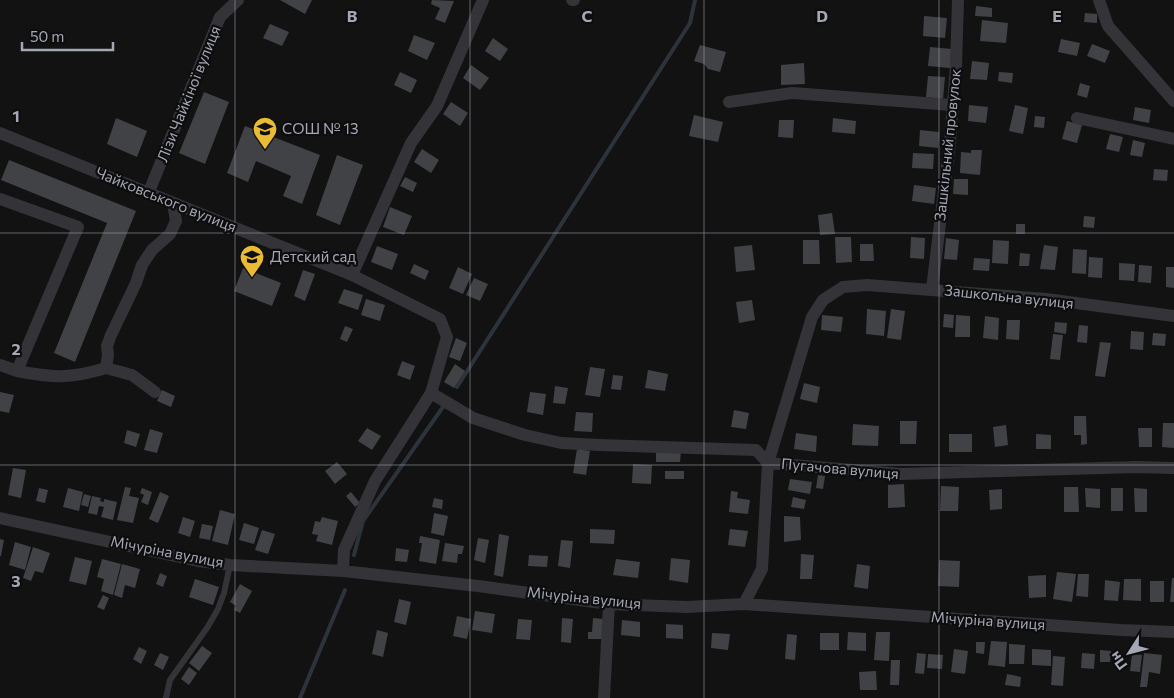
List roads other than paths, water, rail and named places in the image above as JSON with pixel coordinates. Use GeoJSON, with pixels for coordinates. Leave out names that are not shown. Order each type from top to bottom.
{"type":"FeatureCollection","features":[{"type":"Feature","properties":{"kind":"street","name":"Лізи Чайкіної вулиця"},"geometry":{"type":"LineString","coordinates":[[148,194],[220,17],[238,0]]}},
{"type":"Feature","properties":{"kind":"street"},"geometry":{"type":"LineString","coordinates":[[352,275],[411,143],[437,106],[483,0]]}},
{"type":"Feature","properties":{"kind":"street","name":"Зашкільний провулок"},"geometry":{"type":"LineString","coordinates":[[932,289],[950,142],[956,66],[958,0]]}},
{"type":"Feature","properties":{"kind":"street"},"geometry":{"type":"LineString","coordinates":[[1099,0],[1108,26],[1174,101]]}},
{"type":"Feature","properties":{"kind":"street"},"geometry":{"type":"LineString","coordinates":[[729,102],[792,93],[952,105]]}},
{"type":"Feature","properties":{"kind":"street"},"geometry":{"type":"LineString","coordinates":[[1076,118],[1174,139]]}},
{"type":"Feature","properties":{"kind":"street","name":"Чайковського вулиця"},"geometry":{"type":"LineString","coordinates":[[0,133],[352,275],[440,320],[447,337],[431,393]]}},
{"type":"Feature","properties":{"kind":"street"},"geometry":{"type":"LineString","coordinates":[[0,198],[78,227],[17,371]]}},
{"type":"Feature","properties":{"kind":"street"},"geometry":{"type":"LineString","coordinates":[[106,368],[107,346],[136,283],[142,265],[152,250],[170,234],[176,221],[173,204]]}},
{"type":"Feature","properties":{"kind":"street","name":"Зашкольна вулиця"},"geometry":{"type":"LineString","coordinates":[[768,463],[812,317],[823,300],[843,287],[868,285],[932,289],[1046,299],[1174,316]]}},
{"type":"Feature","properties":{"kind":"street"},"geometry":{"type":"LineString","coordinates":[[0,365],[17,371],[64,378],[86,375],[106,368],[132,375],[155,392]]}},
{"type":"Feature","properties":{"kind":"street"},"geometry":{"type":"LineString","coordinates":[[344,571],[344,550],[375,481],[431,393]]}},
{"type":"Feature","properties":{"kind":"street","name":"Пугачова вулиця"},"geometry":{"type":"LineString","coordinates":[[431,393],[474,418],[525,434],[561,442],[599,446],[756,450],[768,463],[901,474],[1137,467],[1174,468]]}},
{"type":"Feature","properties":{"kind":"street"},"geometry":{"type":"LineString","coordinates":[[744,604],[762,570],[768,463]]}},
{"type":"Feature","properties":{"kind":"street","name":"Мічуріна вулиця"},"geometry":{"type":"LineString","coordinates":[[0,518],[198,561],[344,571],[478,586],[609,604],[687,607],[744,604],[1174,632]]}},
{"type":"Feature","properties":{"kind":"street"},"geometry":{"type":"LineString","coordinates":[[604,698],[609,604]]}},
{"type":"Feature","properties":{"kind":"lane"},"geometry":{"type":"LineString","coordinates":[[166,698],[170,680],[207,628],[218,609],[224,593],[230,564]]}},
{"type":"Feature","properties":{"kind":"waterway"},"geometry":{"type":"LineString","coordinates":[[457,387],[690,23],[695,0]]}},
{"type":"Feature","properties":{"kind":"waterway"},"geometry":{"type":"LineString","coordinates":[[354,555],[363,521],[445,404]]}},
{"type":"Feature","properties":{"kind":"waterway"},"geometry":{"type":"LineString","coordinates":[[300,698],[345,590]]}},
{"type":"Feature","properties":{"kind":"place","name":"СОШ № 13"},"geometry":{"type":"Point","coordinates":[265,150]}},
{"type":"Feature","properties":{"kind":"place","name":"Детский сад"},"geometry":{"type":"Point","coordinates":[252,278]}}]}
